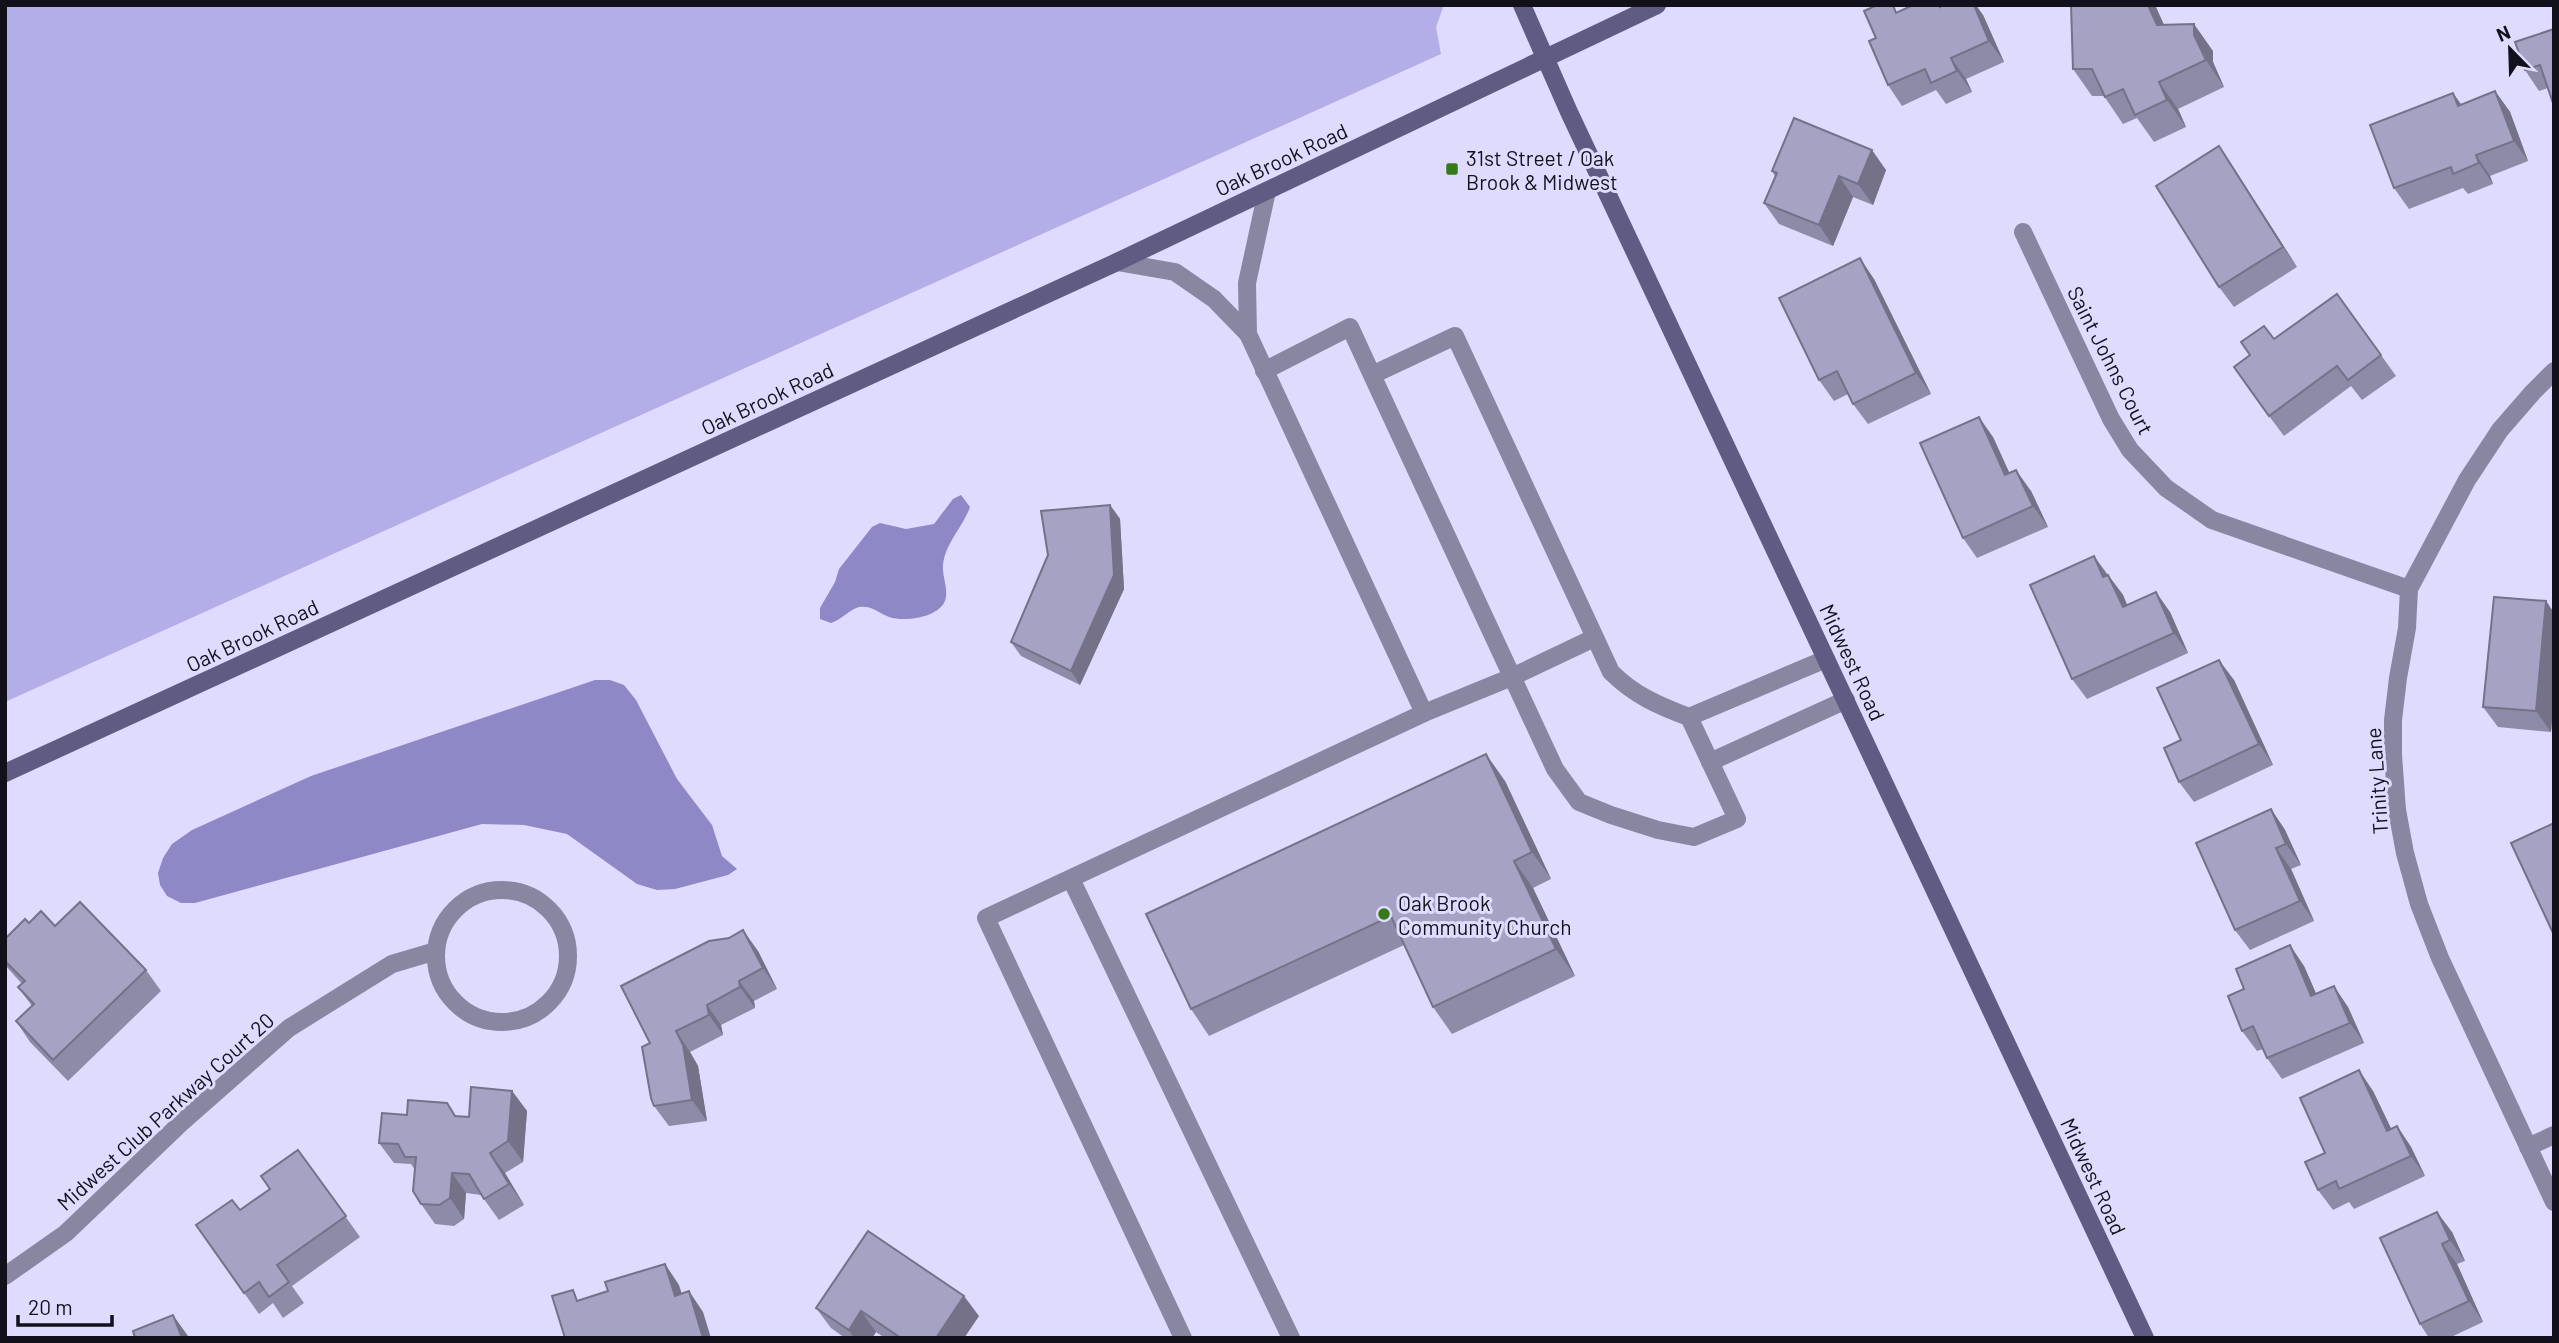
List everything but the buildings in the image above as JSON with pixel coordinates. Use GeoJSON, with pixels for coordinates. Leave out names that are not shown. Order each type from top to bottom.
{"type":"FeatureCollection","features":[{"type":"Feature","properties":{"kind":"main road","name":"Midwest Road"},"geometry":{"type":"LineString","coordinates":[[1522,5],[1569,112],[2146,1338]]}},
{"type":"Feature","properties":{"kind":"main road","name":"Oak Brook Road"},"geometry":{"type":"LineString","coordinates":[[5,773],[1116,262],[1657,5]]}},
{"type":"Feature","properties":{"kind":"street"},"geometry":{"type":"LineString","coordinates":[[1248,334],[1247,283],[1267,191]]}},
{"type":"Feature","properties":{"kind":"street","name":"Saint Johns Court"},"geometry":{"type":"LineString","coordinates":[[2023,232],[2111,419],[2130,450],[2166,488],[2212,520],[2409,589]]}},
{"type":"Feature","properties":{"kind":"street"},"geometry":{"type":"LineString","coordinates":[[1116,262],[1175,272],[1214,299],[1248,334],[1424,713]]}},
{"type":"Feature","properties":{"kind":"street"},"geometry":{"type":"LineString","coordinates":[[1265,371],[1350,327],[1555,769],[1579,802],[1611,816],[1694,837],[1737,818],[1689,717]]}},
{"type":"Feature","properties":{"kind":"street"},"geometry":{"type":"LineString","coordinates":[[1372,375],[1455,336],[1594,638],[1611,672],[1625,686],[1654,704],[1689,717],[1826,659]]}},
{"type":"Feature","properties":{"kind":"street","name":"Trinity Lane"},"geometry":{"type":"LineString","coordinates":[[2554,372],[2500,430],[2467,480],[2409,589],[2407,628],[2393,720],[2395,782],[2404,853],[2419,904],[2440,958],[2554,1202]]}},
{"type":"Feature","properties":{"kind":"street"},"geometry":{"type":"LineString","coordinates":[[1183,1338],[986,918],[1424,713],[1512,677],[1594,638]]}},
{"type":"Feature","properties":{"kind":"street"},"geometry":{"type":"LineString","coordinates":[[1710,762],[1846,700]]}},
{"type":"Feature","properties":{"kind":"street"},"geometry":{"type":"LineString","coordinates":[[1071,878],[1291,1338]]}},
{"type":"Feature","properties":{"kind":"street"},"geometry":{"type":"LineString","coordinates":[[513,890],[531,896],[547,906],[566,937],[568,956],[566,974],[547,1005],[514,1021],[495,1021],[475,1017],[458,1006],[445,990],[438,971],[436,951],[440,933],[461,903],[477,894],[513,890]]}},
{"type":"Feature","properties":{"kind":"street","name":"Midwest Club Parkway Court 20"},"geometry":{"type":"LineString","coordinates":[[5,1276],[66,1233],[181,1123],[289,1028],[392,964],[436,951]]}},
{"type":"Feature","properties":{"kind":"street"},"geometry":{"type":"LineString","coordinates":[[2528,1147],[2554,1135]]}},
{"type":"Feature","properties":{"kind":"shaded area"},"geometry":{"type":"Polygon","coordinates":[[[5,5],[1444,5],[1436,27],[1441,54],[5,702],[5,5]]]}},
{"type":"Feature","properties":{"kind":"shaded area"},"geometry":{"type":"Polygon","coordinates":[[[961,495],[970,507],[944,558],[946,594],[940,608],[919,618],[903,619],[889,617],[867,607],[859,607],[831,623],[820,619],[820,608],[839,569],[872,527],[880,523],[906,529],[934,524],[953,499],[961,495]]]}},
{"type":"Feature","properties":{"kind":"shaded area"},"geometry":{"type":"Polygon","coordinates":[[[595,680],[610,680],[624,685],[636,700],[677,779],[712,825],[722,856],[737,869],[728,875],[675,889],[657,890],[637,884],[567,834],[524,825],[482,824],[195,903],[181,903],[167,896],[160,885],[158,873],[163,858],[172,844],[192,830],[311,776],[595,680]]]}},
{"type":"Feature","properties":{"kind":"place","name":"31st Street / Oak Brook & Midwest"},"geometry":{"type":"Point","coordinates":[1452,169]}},
{"type":"Feature","properties":{"kind":"place","name":"Oak Brook Community Church"},"geometry":{"type":"Point","coordinates":[1384,914]}}]}
